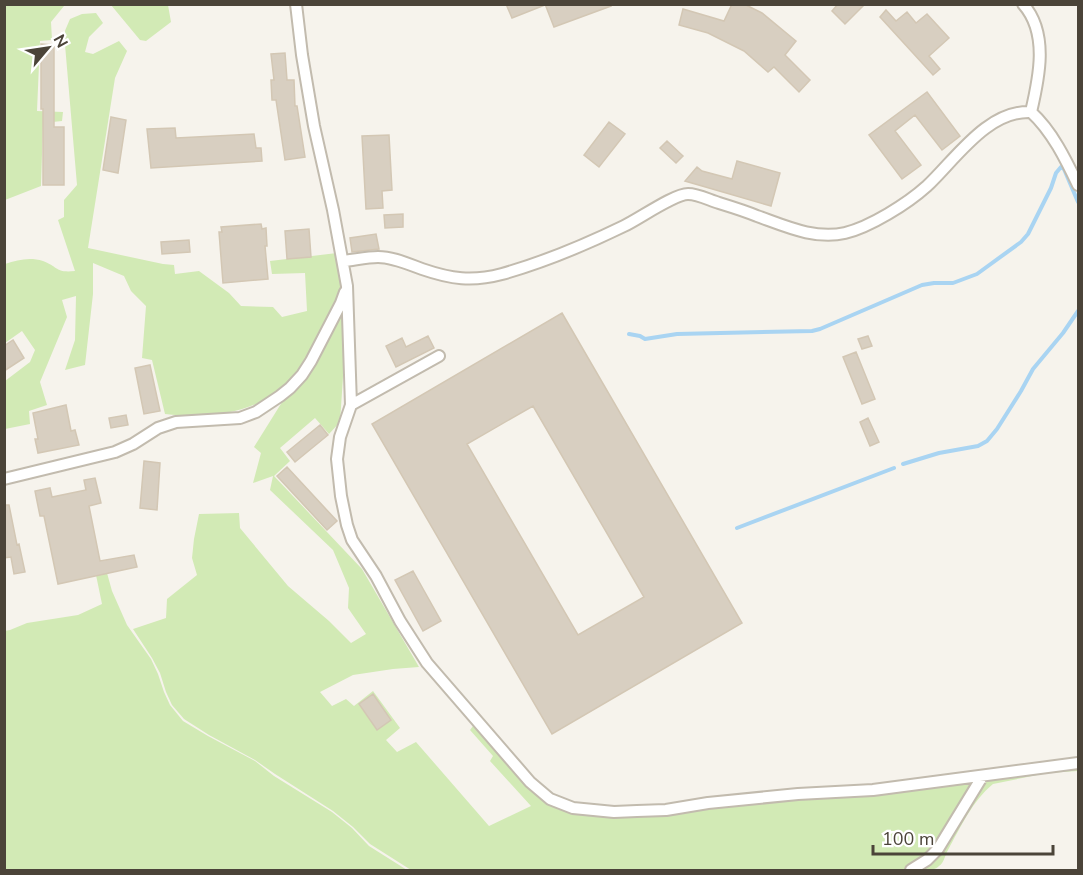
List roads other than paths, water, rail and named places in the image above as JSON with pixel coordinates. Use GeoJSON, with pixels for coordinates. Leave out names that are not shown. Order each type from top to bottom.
{"type":"FeatureCollection","features":[{"type":"Feature","properties":{"kind":"street"},"geometry":{"type":"LineString","coordinates":[[296,4],[314,126],[347,286],[351,405],[340,437],[337,459],[341,496],[352,540],[427,663],[530,782],[550,799],[573,808],[614,812],[666,810],[798,794],[873,790],[1078,763]]}},
{"type":"Feature","properties":{"kind":"street"},"geometry":{"type":"LineString","coordinates":[[1023,4],[1038,34],[1037,86],[1031,112]]}},
{"type":"Feature","properties":{"kind":"street"},"geometry":{"type":"LineString","coordinates":[[342,261],[379,257],[407,263],[450,278],[481,278],[521,268],[582,245],[687,194],[804,231],[834,235],[879,220],[926,187],[978,134],[991,125],[1014,114],[1024,112],[1031,112],[1038,119],[1069,165],[1078,185]]}},
{"type":"Feature","properties":{"kind":"street"},"geometry":{"type":"LineString","coordinates":[[4,479],[115,452],[134,444],[158,428],[176,422],[240,418],[256,412],[285,392],[302,375],[341,303],[347,286]]}},
{"type":"Feature","properties":{"kind":"street"},"geometry":{"type":"LineString","coordinates":[[351,405],[439,356]]}},
{"type":"Feature","properties":{"kind":"street"},"geometry":{"type":"LineString","coordinates":[[911,870],[927,861],[938,849],[982,777]]}},
{"type":"Feature","properties":{"kind":"waterway"},"geometry":{"type":"LineString","coordinates":[[629,334],[645,339],[677,334],[820,329],[922,285],[953,283],[977,274],[1021,242],[1028,234],[1056,173],[1061,167],[1064,169],[1078,202]]}},
{"type":"Feature","properties":{"kind":"waterway"},"geometry":{"type":"LineString","coordinates":[[903,464],[939,453],[978,446],[987,441],[997,429],[1033,369],[1078,311]]}},
{"type":"Feature","properties":{"kind":"waterway"},"geometry":{"type":"LineString","coordinates":[[737,528],[894,468]]}}]}
